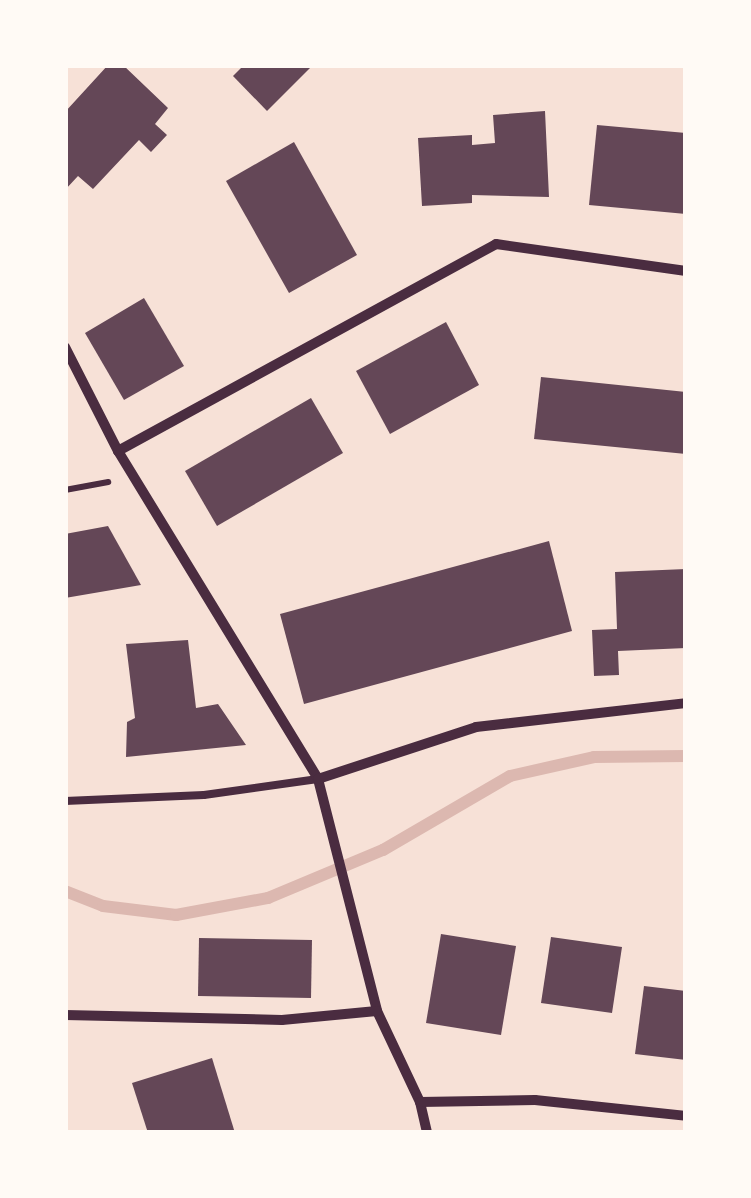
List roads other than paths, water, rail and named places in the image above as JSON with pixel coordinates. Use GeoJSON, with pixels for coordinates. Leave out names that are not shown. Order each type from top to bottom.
{"type":"FeatureCollection","features":[{"type":"Feature","properties":{"kind":"street"},"geometry":{"type":"LineString","coordinates":[[118,451],[496,244],[686,271]]}},
{"type":"Feature","properties":{"kind":"street"},"geometry":{"type":"LineString","coordinates":[[65,347],[118,451],[318,779],[377,1011],[420,1102],[428,1133]]}},
{"type":"Feature","properties":{"kind":"street"},"geometry":{"type":"LineString","coordinates":[[318,779],[476,728],[686,702]]}},
{"type":"Feature","properties":{"kind":"street"},"geometry":{"type":"LineString","coordinates":[[65,1015],[282,1020],[377,1011]]}},
{"type":"Feature","properties":{"kind":"street"},"geometry":{"type":"LineString","coordinates":[[420,1102],[536,1100],[686,1116]]}},
{"type":"Feature","properties":{"kind":"lane"},"geometry":{"type":"LineString","coordinates":[[65,801],[204,795],[318,779]]}},
{"type":"Feature","properties":{"kind":"waterway"},"geometry":{"type":"LineString","coordinates":[[65,891],[103,906],[176,915],[268,898],[383,850],[510,776],[594,757],[686,756]]}}]}
